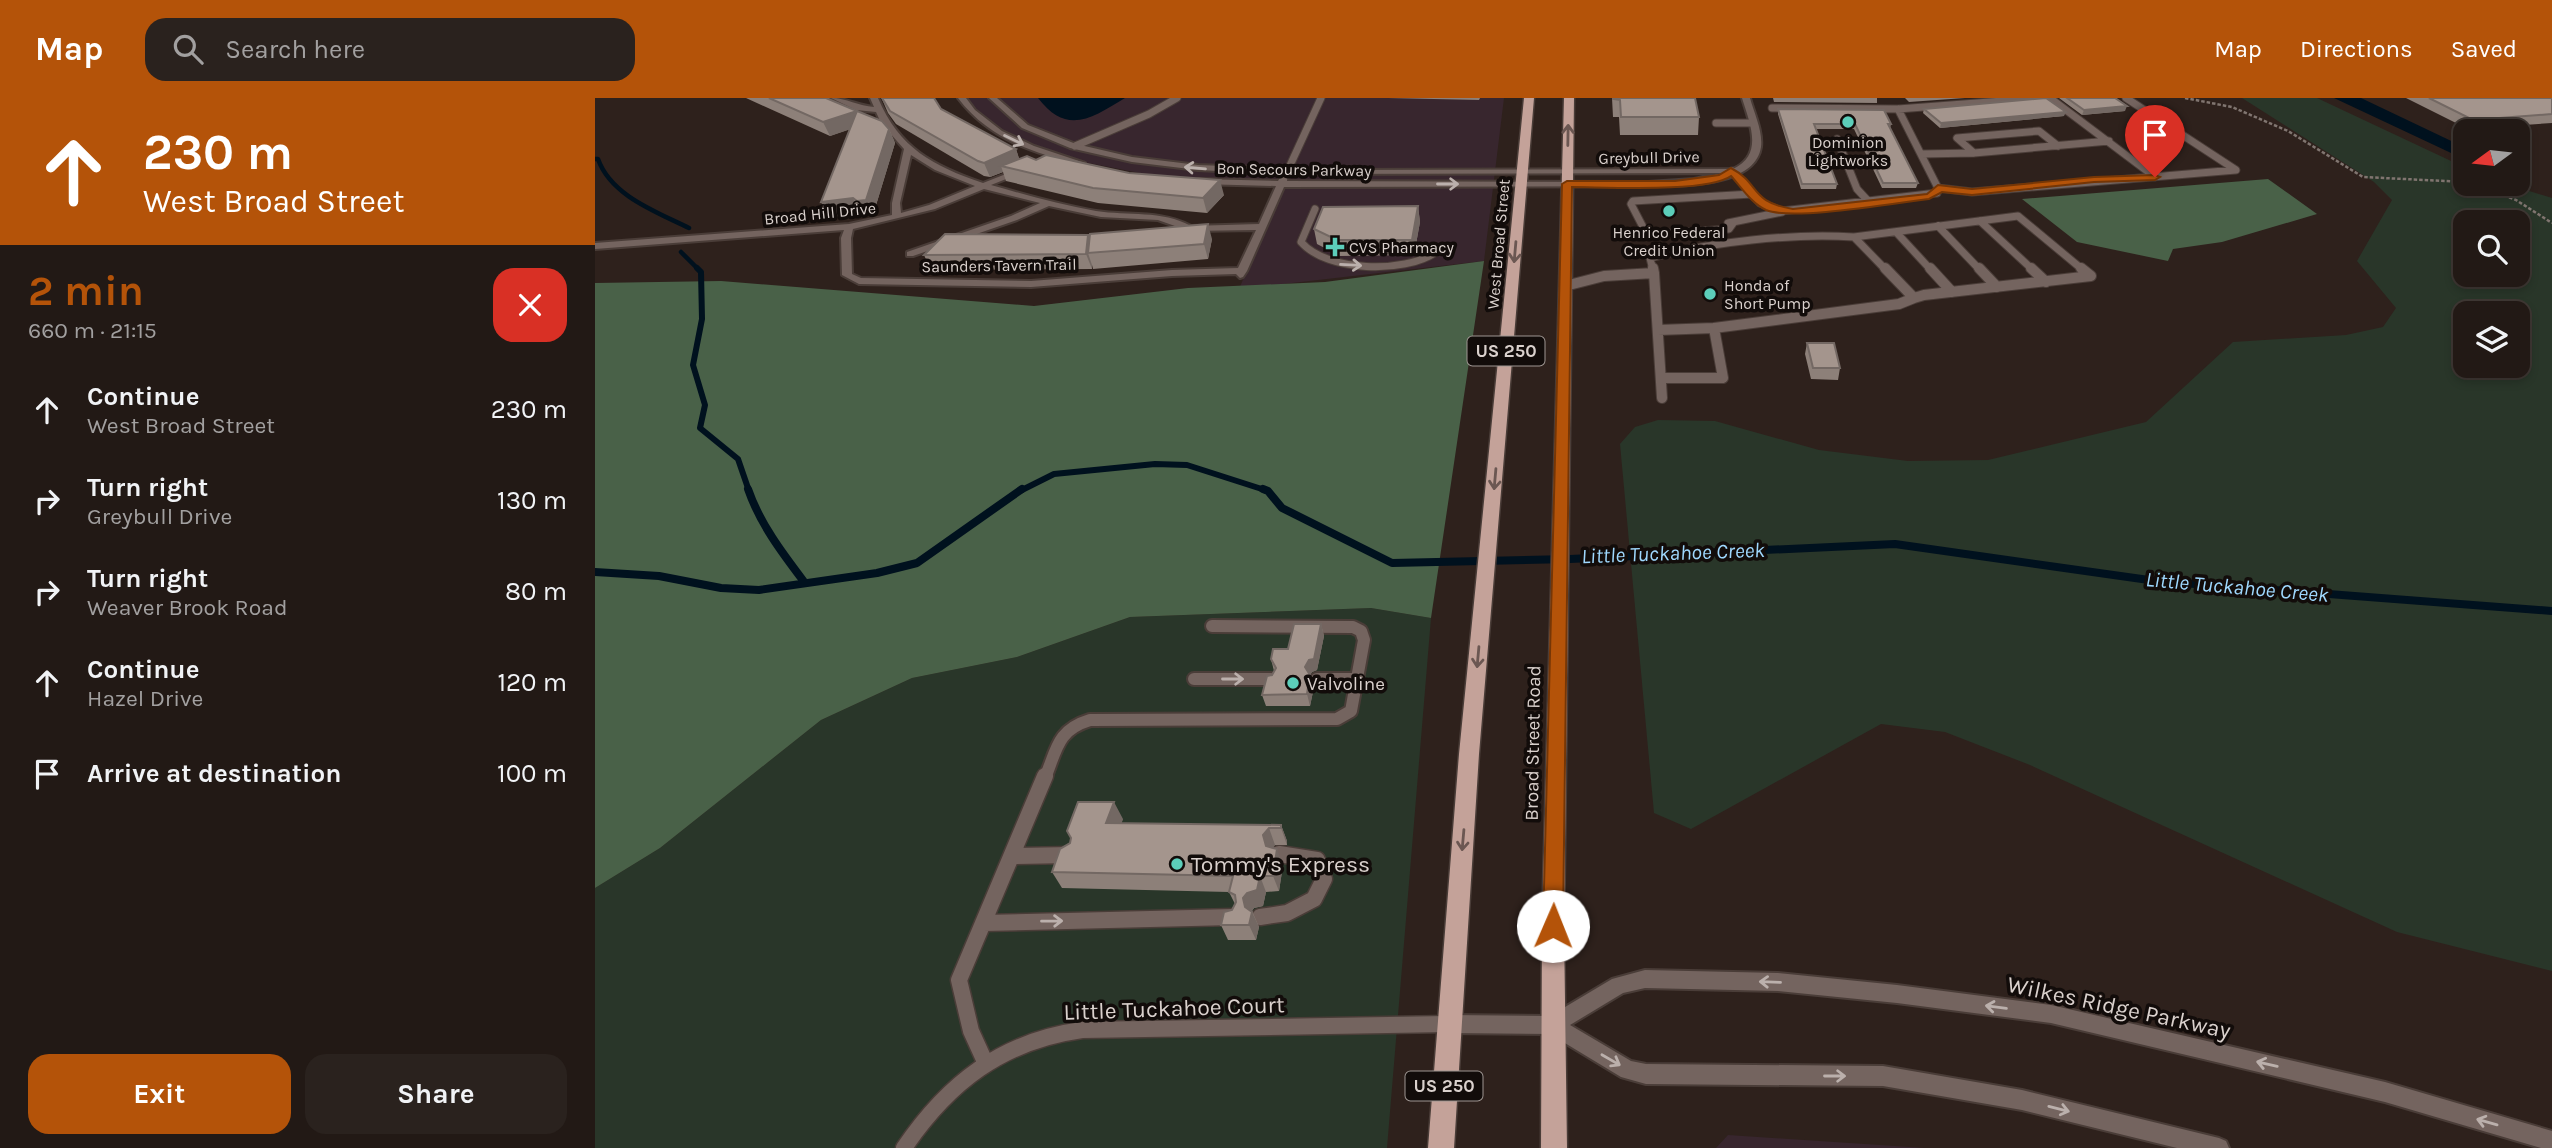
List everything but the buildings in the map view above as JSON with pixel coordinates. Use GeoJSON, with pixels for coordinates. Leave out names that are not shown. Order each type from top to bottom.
{"type":"FeatureCollection","features":[{"type":"Feature","properties":{"kind":"main road","name":"West Broad Street"},"geometry":{"type":"LineString","coordinates":[[1447,1024],[1529,98]]}},
{"type":"Feature","properties":{"kind":"main road","name":"US 250"},"geometry":{"type":"LineString","coordinates":[[1565,286],[1569,98]]}},
{"type":"Feature","properties":{"kind":"main road","name":"Broad Street Road"},"geometry":{"type":"LineString","coordinates":[[1554,1148],[1552,1026],[1565,286]]}},
{"type":"Feature","properties":{"kind":"main road","name":"US 250"},"geometry":{"type":"LineString","coordinates":[[1441,1148],[1447,1024]]}},
{"type":"Feature","properties":{"kind":"street"},"geometry":{"type":"LineString","coordinates":[[835,98],[859,108],[877,110]]}},
{"type":"Feature","properties":{"kind":"street"},"geometry":{"type":"LineString","coordinates":[[874,98],[889,132],[908,149],[961,180],[1048,203],[1101,214],[1173,220],[1189,228]]}},
{"type":"Feature","properties":{"kind":"street"},"geometry":{"type":"LineString","coordinates":[[962,98],[974,114],[993,129],[1053,156],[1089,165]]}},
{"type":"Feature","properties":{"kind":"street","name":"Bon Secours Parkway"},"geometry":{"type":"LineString","coordinates":[[993,98],[1003,110],[1024,125],[1075,146],[1161,164],[1287,172],[1522,178]]}},
{"type":"Feature","properties":{"kind":"street","name":"Greybull Drive"},"geometry":{"type":"LineString","coordinates":[[1522,178],[1675,184],[1722,178],[1731,171],[1748,165],[1754,158],[1757,148],[1746,98]]}},
{"type":"Feature","properties":{"kind":"street"},"geometry":{"type":"LineString","coordinates":[[1042,161],[1075,146]]}},
{"type":"Feature","properties":{"kind":"street"},"geometry":{"type":"LineString","coordinates":[[897,217],[896,204],[908,149]]}},
{"type":"Feature","properties":{"kind":"street","name":"Broad Hill Drive"},"geometry":{"type":"LineString","coordinates":[[595,246],[849,227],[897,217],[984,187],[1030,166]]}},
{"type":"Feature","properties":{"kind":"street"},"geometry":{"type":"LineString","coordinates":[[1168,230],[1261,227],[1287,172]]}},
{"type":"Feature","properties":{"kind":"street","name":"Bon Secours Parkway"},"geometry":{"type":"LineString","coordinates":[[1192,180],[1282,184],[1522,178]]}},
{"type":"Feature","properties":{"kind":"street"},"geometry":{"type":"LineString","coordinates":[[910,254],[1048,203]]}},
{"type":"Feature","properties":{"kind":"street","name":"Saunders Tavern Trail"},"geometry":{"type":"LineString","coordinates":[[849,227],[846,237],[848,275],[859,281],[1031,284],[1172,273],[1241,273],[1261,227]]}},
{"type":"Feature","properties":{"kind":"street"},"geometry":{"type":"LineString","coordinates":[[967,234],[997,236]]}},
{"type":"Feature","properties":{"kind":"street","name":"Wilkes Ridge Parkway"},"geometry":{"type":"LineString","coordinates":[[1552,1026],[1619,985],[1645,979],[1778,982],[1898,994],[2051,1014],[2385,1092],[2552,1141]]}},
{"type":"Feature","properties":{"kind":"street"},"geometry":{"type":"LineString","coordinates":[[1447,1024],[1552,1026],[1628,1070],[1646,1074],[1883,1076],[2022,1100],[2212,1147]]}},
{"type":"Feature","properties":{"kind":"lane"},"geometry":{"type":"LineString","coordinates":[[1075,146],[1149,114],[1177,98]]}},
{"type":"Feature","properties":{"kind":"lane"},"geometry":{"type":"LineString","coordinates":[[1287,172],[1321,98]]}},
{"type":"Feature","properties":{"kind":"lane"},"geometry":{"type":"LineString","coordinates":[[1772,108],[1898,109],[2042,98]]}},
{"type":"Feature","properties":{"kind":"lane"},"geometry":{"type":"LineString","coordinates":[[2050,98],[2155,177]]}},
{"type":"Feature","properties":{"kind":"lane"},"geometry":{"type":"LineString","coordinates":[[1938,188],[1972,192],[2236,170],[2126,98]]}},
{"type":"Feature","properties":{"kind":"lane"},"geometry":{"type":"LineString","coordinates":[[1716,223],[1771,216],[1782,211],[1929,197],[1937,193],[1938,188],[1898,109]]}},
{"type":"Feature","properties":{"kind":"lane"},"geometry":{"type":"LineString","coordinates":[[1716,123],[1752,123]]}},
{"type":"Feature","properties":{"kind":"lane"},"geometry":{"type":"LineString","coordinates":[[1974,153],[1957,138],[2039,131],[2058,146]]}},
{"type":"Feature","properties":{"kind":"lane"},"geometry":{"type":"LineString","coordinates":[[1837,139],[1857,189],[1870,203]]}},
{"type":"Feature","properties":{"kind":"lane"},"geometry":{"type":"LineString","coordinates":[[1921,154],[1974,153],[2109,141]]}},
{"type":"Feature","properties":{"kind":"lane"},"geometry":{"type":"LineString","coordinates":[[1731,171],[1760,203],[1782,211]]}},
{"type":"Feature","properties":{"kind":"lane"},"geometry":{"type":"LineString","coordinates":[[1734,222],[1729,229],[1657,233],[1644,229],[1631,204],[1633,201],[1752,194]]}},
{"type":"Feature","properties":{"kind":"lane"},"geometry":{"type":"LineString","coordinates":[[1315,209],[1301,242],[1315,253],[1340,264],[1424,260],[1436,252]]}},
{"type":"Feature","properties":{"kind":"lane"},"geometry":{"type":"LineString","coordinates":[[1658,330],[1714,328],[1899,304],[1952,292],[2091,276],[2018,216],[1854,237],[1810,234],[1673,252],[1650,258],[1654,274],[1662,398]]}},
{"type":"Feature","properties":{"kind":"lane"},"geometry":{"type":"LineString","coordinates":[[1980,221],[2046,282]]}},
{"type":"Feature","properties":{"kind":"lane"},"geometry":{"type":"LineString","coordinates":[[1644,229],[1692,225]]}},
{"type":"Feature","properties":{"kind":"lane"},"geometry":{"type":"LineString","coordinates":[[1938,226],[1997,287]]}},
{"type":"Feature","properties":{"kind":"lane"},"geometry":{"type":"LineString","coordinates":[[1896,232],[1952,292]]}},
{"type":"Feature","properties":{"kind":"lane"},"geometry":{"type":"LineString","coordinates":[[1854,237],[1915,299]]}},
{"type":"Feature","properties":{"kind":"lane"},"geometry":{"type":"LineString","coordinates":[[1565,286],[1604,276],[1654,274]]}},
{"type":"Feature","properties":{"kind":"lane"},"geometry":{"type":"LineString","coordinates":[[1661,377],[1723,378],[1714,328]]}},
{"type":"Feature","properties":{"kind":"lane"},"geometry":{"type":"LineString","coordinates":[[986,1064],[971,1031],[959,980],[1062,737],[1073,725],[1090,720],[1337,719],[1351,711],[1364,640],[1361,631],[1353,627],[1212,626]]}},
{"type":"Feature","properties":{"kind":"lane"},"geometry":{"type":"LineString","coordinates":[[1194,679],[1271,679]]}},
{"type":"Feature","properties":{"kind":"lane"},"geometry":{"type":"LineString","coordinates":[[1317,679],[1357,679]]}},
{"type":"Feature","properties":{"kind":"lane"},"geometry":{"type":"LineString","coordinates":[[1260,917],[1287,913],[1314,899],[1324,879],[1317,860],[1279,854]]}},
{"type":"Feature","properties":{"kind":"lane"},"geometry":{"type":"LineString","coordinates":[[1012,856],[1071,855]]}},
{"type":"Feature","properties":{"kind":"lane"},"geometry":{"type":"LineString","coordinates":[[983,923],[1233,917]]}},
{"type":"Feature","properties":{"kind":"lane","name":"Little Tuckahoe Court"},"geometry":{"type":"LineString","coordinates":[[904,1148],[917,1127],[957,1083],[986,1064],[1041,1037],[1082,1030],[1447,1024]]}},
{"type":"Feature","properties":{"kind":"path"},"geometry":{"type":"LineString","coordinates":[[2185,98],[2232,107],[2288,131],[2363,177],[2453,181]]}},
{"type":"Feature","properties":{"kind":"path"},"geometry":{"type":"LineString","coordinates":[[2505,196],[2552,223]]}},
{"type":"Feature","properties":{"kind":"shaded area"},"geometry":{"type":"Polygon","coordinates":[[[963,98],[1504,98],[1484,261],[1239,289],[1283,185],[1155,176],[1063,158],[1031,147],[992,126],[963,98]]]}},
{"type":"Feature","properties":{"kind":"shaded area"},"geometry":{"type":"Polygon","coordinates":[[[1728,1135],[1925,1148],[1716,1148],[1728,1135]]]}},
{"type":"Feature","properties":{"kind":"green space"},"geometry":{"type":"Polygon","coordinates":[[[2242,98],[2317,98],[2453,162],[2453,196],[2531,196],[2531,191],[2552,198],[2552,971],[2397,932],[2030,765],[1945,732],[1881,724],[1691,829],[1654,813],[1620,444],[1635,427],[1658,420],[1715,421],[1819,450],[1908,461],[1988,460],[2146,422],[2233,342],[2346,335],[2383,327],[2396,308],[2357,261],[2392,200],[2374,182],[2242,98]]]}},
{"type":"Feature","properties":{"kind":"green space"},"geometry":{"type":"Polygon","coordinates":[[[2268,179],[2317,214],[2222,242],[2173,249],[2168,261],[2077,242],[2022,199],[2268,179]]]}},
{"type":"Feature","properties":{"kind":"green space"},"geometry":{"type":"Polygon","coordinates":[[[1484,261],[1431,618],[1371,608],[1130,617],[1017,657],[912,678],[821,720],[660,848],[595,888],[595,283],[721,281],[1034,306],[1188,288],[1325,282],[1484,261]]]}},
{"type":"Feature","properties":{"kind":"green space"},"geometry":{"type":"Polygon","coordinates":[[[1371,608],[1431,618],[1387,1148],[595,1148],[595,888],[660,848],[821,720],[912,678],[1017,657],[1130,617],[1371,608]]]}},
{"type":"Feature","properties":{"kind":"water"},"geometry":{"type":"Polygon","coordinates":[[[1038,98],[1125,98],[1091,117],[1070,120],[1059,117],[1038,98]]]}},
{"type":"Feature","properties":{"kind":"water"},"geometry":{"type":"Polygon","coordinates":[[[2334,98],[2361,98],[2453,142],[2453,154],[2334,98]]]}},
{"type":"Feature","properties":{"kind":"waterway"},"geometry":{"type":"LineString","coordinates":[[595,159],[598,159],[604,172],[624,193],[689,228]]}},
{"type":"Feature","properties":{"kind":"waterway"},"geometry":{"type":"LineString","coordinates":[[681,252],[701,272],[702,319],[693,365],[705,405],[700,428],[738,459],[749,491]]}},
{"type":"Feature","properties":{"kind":"waterway","name":"Little Tuckahoe Creek"},"geometry":{"type":"LineString","coordinates":[[1020,491],[1054,474],[1155,464],[1187,465],[1268,491]]}},
{"type":"Feature","properties":{"kind":"waterway"},"geometry":{"type":"LineString","coordinates":[[748,489],[780,550],[805,583]]}},
{"type":"Feature","properties":{"kind":"waterway","name":"Little Tuckahoe Creek"},"geometry":{"type":"LineString","coordinates":[[595,572],[659,576],[721,588],[759,590],[877,573],[917,563],[1022,489]]}},
{"type":"Feature","properties":{"kind":"waterway","name":"Little Tuckahoe Creek"},"geometry":{"type":"LineString","coordinates":[[1263,489],[1268,491]]}},
{"type":"Feature","properties":{"kind":"waterway","name":"Little Tuckahoe Creek"},"geometry":{"type":"LineString","coordinates":[[1268,491],[1282,508],[1392,563],[1570,559],[1895,544],[2156,581],[2552,611]]}},
{"type":"Feature","properties":{"kind":"place","name":"Dominion Lightworks"},"geometry":{"type":"Point","coordinates":[1848,122]}},
{"type":"Feature","properties":{"kind":"place","name":"Henrico Federal Credit Union"},"geometry":{"type":"Point","coordinates":[1669,211]}},
{"type":"Feature","properties":{"kind":"place","name":"CVS Pharmacy"},"geometry":{"type":"Point","coordinates":[1335,247]}},
{"type":"Feature","properties":{"kind":"place","name":"Honda of Short Pump"},"geometry":{"type":"Point","coordinates":[1710,294]}},
{"type":"Feature","properties":{"kind":"place","name":"Valvoline"},"geometry":{"type":"Point","coordinates":[1293,683]}},
{"type":"Feature","properties":{"kind":"place","name":"Tommy's Express"},"geometry":{"type":"Point","coordinates":[1177,864]}},
{"type":"Feature","properties":{"kind":"route"},"geometry":{"type":"LineString","coordinates":[[1553,926],[1567,184],[1675,184],[1722,178],[1731,171],[1760,203],[1793,212],[1929,197],[1937,193],[1938,188],[1972,192],[2155,177]]}}]}
